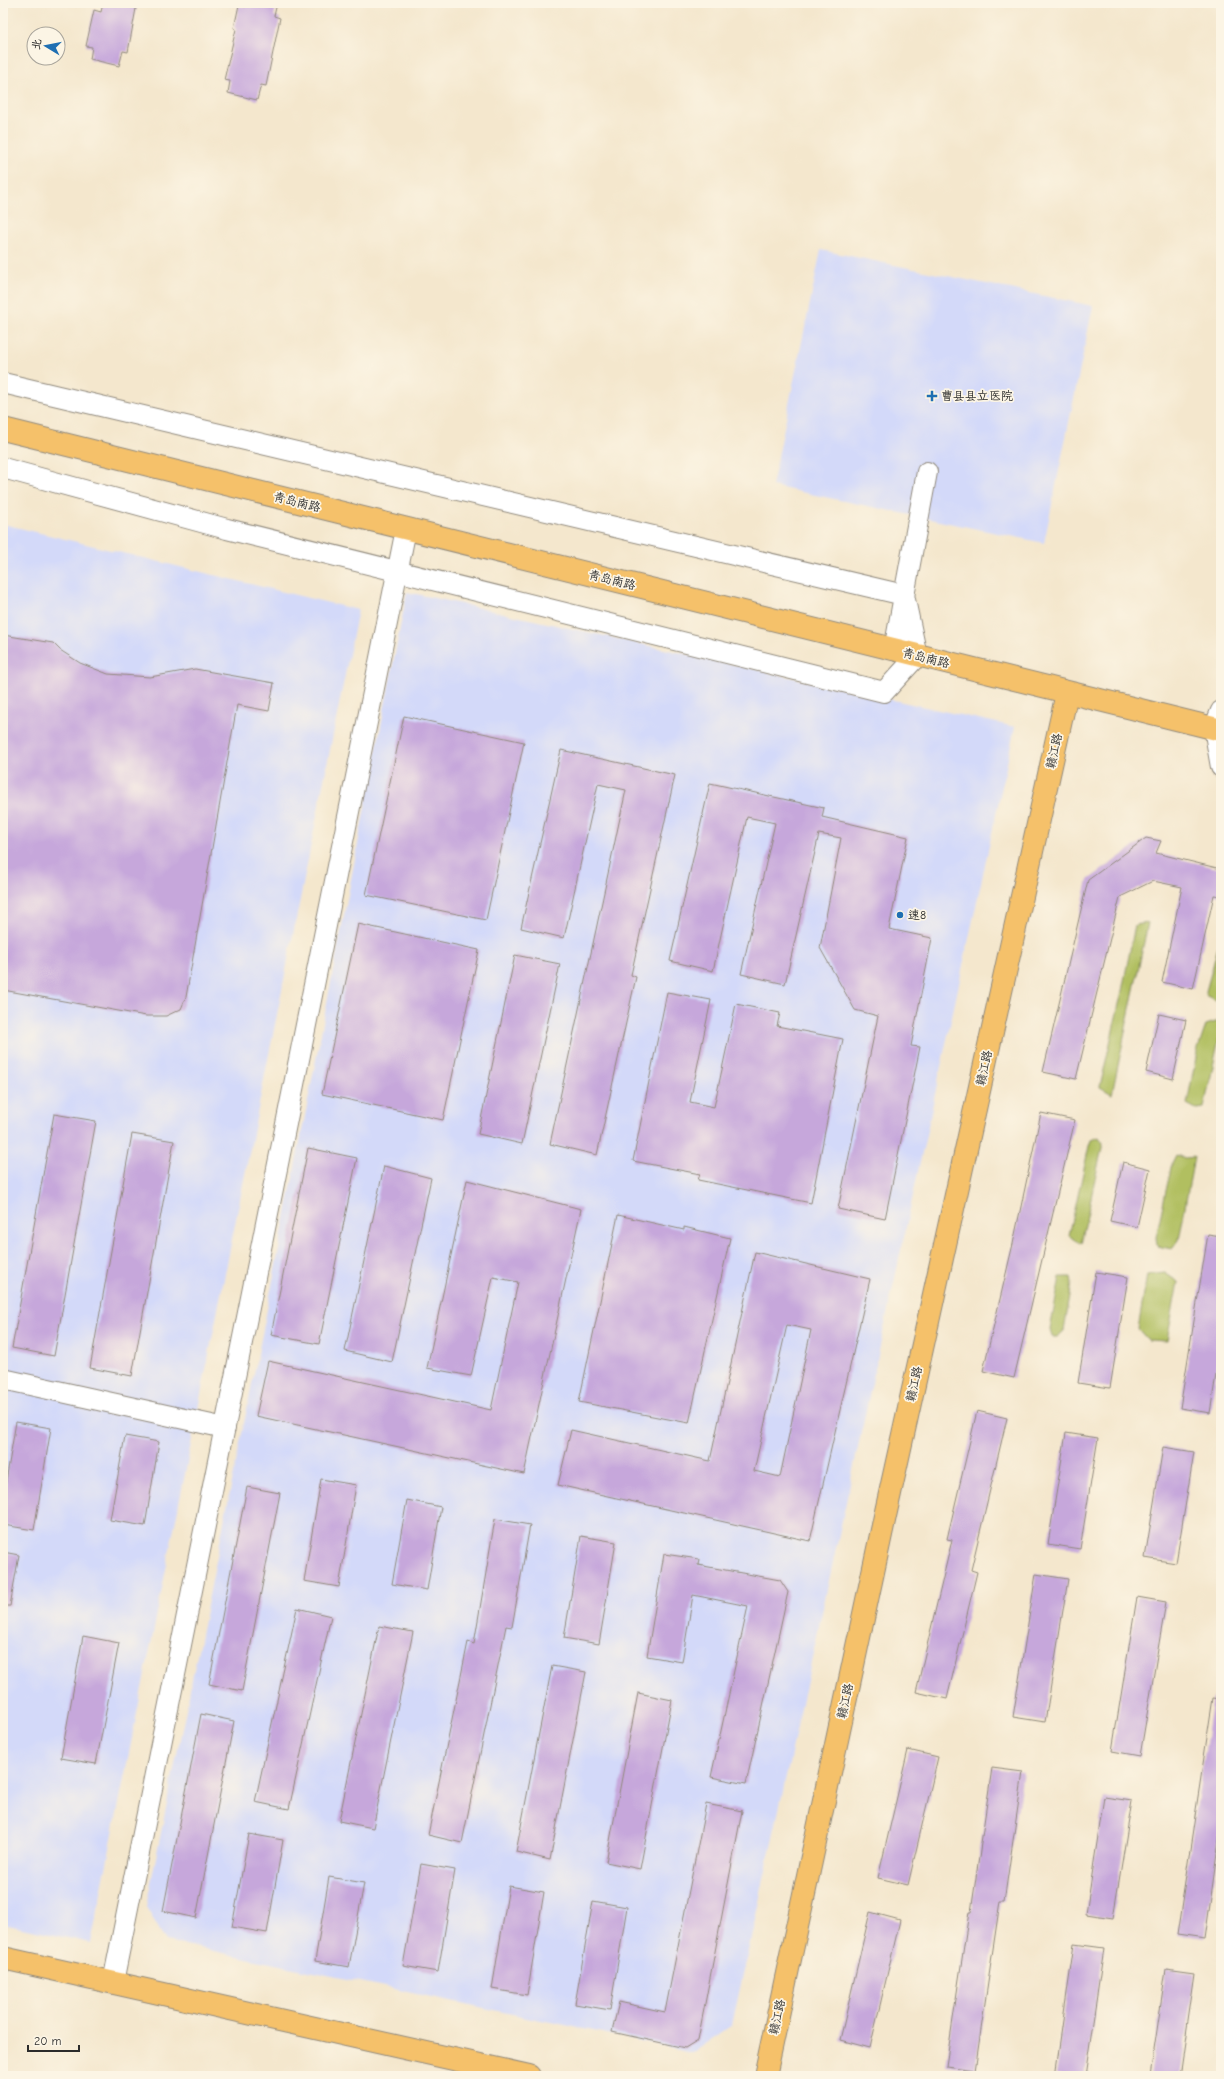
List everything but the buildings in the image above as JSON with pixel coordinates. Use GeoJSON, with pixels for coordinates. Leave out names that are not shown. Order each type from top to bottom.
{"type":"FeatureCollection","features":[{"type":"Feature","properties":{"kind":"main road","name":"青岛南路"},"geometry":{"type":"LineString","coordinates":[[3,429],[1067,693],[1219,723]]}},
{"type":"Feature","properties":{"kind":"main road","name":"赣江路"},"geometry":{"type":"LineString","coordinates":[[765,2076],[887,1508],[1067,693]]}},
{"type":"Feature","properties":{"kind":"main road"},"geometry":{"type":"LineString","coordinates":[[3,1958],[529,2076]]}},
{"type":"Feature","properties":{"kind":"street"},"geometry":{"type":"LineString","coordinates":[[3,383],[904,595]]}},
{"type":"Feature","properties":{"kind":"street"},"geometry":{"type":"LineString","coordinates":[[3,468],[227,529],[884,692],[917,656],[904,595]]}},
{"type":"Feature","properties":{"kind":"street"},"geometry":{"type":"LineString","coordinates":[[894,650],[927,472]]}},
{"type":"Feature","properties":{"kind":"street"},"geometry":{"type":"LineString","coordinates":[[113,1982],[406,529]]}},
{"type":"Feature","properties":{"kind":"street"},"geometry":{"type":"LineString","coordinates":[[1219,723],[1221,767]]}},
{"type":"Feature","properties":{"kind":"street"},"geometry":{"type":"LineString","coordinates":[[3,1379],[225,1428]]}},
{"type":"Feature","properties":{"kind":"shaded area","name":"曹县县立医院"},"geometry":{"type":"Polygon","coordinates":[[[821,250],[1093,306],[1044,543],[772,486],[821,250]]]}},
{"type":"Feature","properties":{"kind":"shaded area"},"geometry":{"type":"Polygon","coordinates":[[[3,524],[358,610],[91,1943],[3,1924],[3,524]]]}},
{"type":"Feature","properties":{"kind":"shaded area"},"geometry":{"type":"Polygon","coordinates":[[[407,592],[1015,727],[732,2025],[693,2052],[166,1941],[146,1907],[274,1275],[407,592]]]}},
{"type":"Feature","properties":{"kind":"green space"},"geometry":{"type":"Polygon","coordinates":[[[1148,923],[1112,1094],[1100,1087],[1122,991],[1135,925],[1148,923]]]}},
{"type":"Feature","properties":{"kind":"green space"},"geometry":{"type":"Polygon","coordinates":[[[1221,936],[1221,999],[1215,1000],[1205,995],[1221,936]]]}},
{"type":"Feature","properties":{"kind":"green space"},"geometry":{"type":"Polygon","coordinates":[[[1219,1021],[1221,1029],[1204,1108],[1196,1109],[1187,1104],[1197,1052],[1206,1025],[1219,1021]]]}},
{"type":"Feature","properties":{"kind":"green space"},"geometry":{"type":"Polygon","coordinates":[[[1099,1137],[1103,1143],[1081,1243],[1069,1236],[1089,1146],[1091,1140],[1099,1137]]]}},
{"type":"Feature","properties":{"kind":"green space"},"geometry":{"type":"Polygon","coordinates":[[[1176,1155],[1185,1158],[1194,1157],[1179,1240],[1172,1249],[1157,1246],[1156,1237],[1172,1163],[1176,1155]]]}},
{"type":"Feature","properties":{"kind":"green space"},"geometry":{"type":"Polygon","coordinates":[[[1165,1273],[1178,1282],[1167,1341],[1148,1340],[1138,1329],[1147,1275],[1165,1273]]]}},
{"type":"Feature","properties":{"kind":"green space"},"geometry":{"type":"Polygon","coordinates":[[[1060,1277],[1071,1277],[1072,1283],[1064,1331],[1057,1337],[1052,1337],[1050,1330],[1060,1277]]]}},
{"type":"Feature","properties":{"kind":"place","name":"曹县县立医院"},"geometry":{"type":"Point","coordinates":[932,396]}},
{"type":"Feature","properties":{"kind":"place","name":"速8"},"geometry":{"type":"Point","coordinates":[900,915]}}]}
